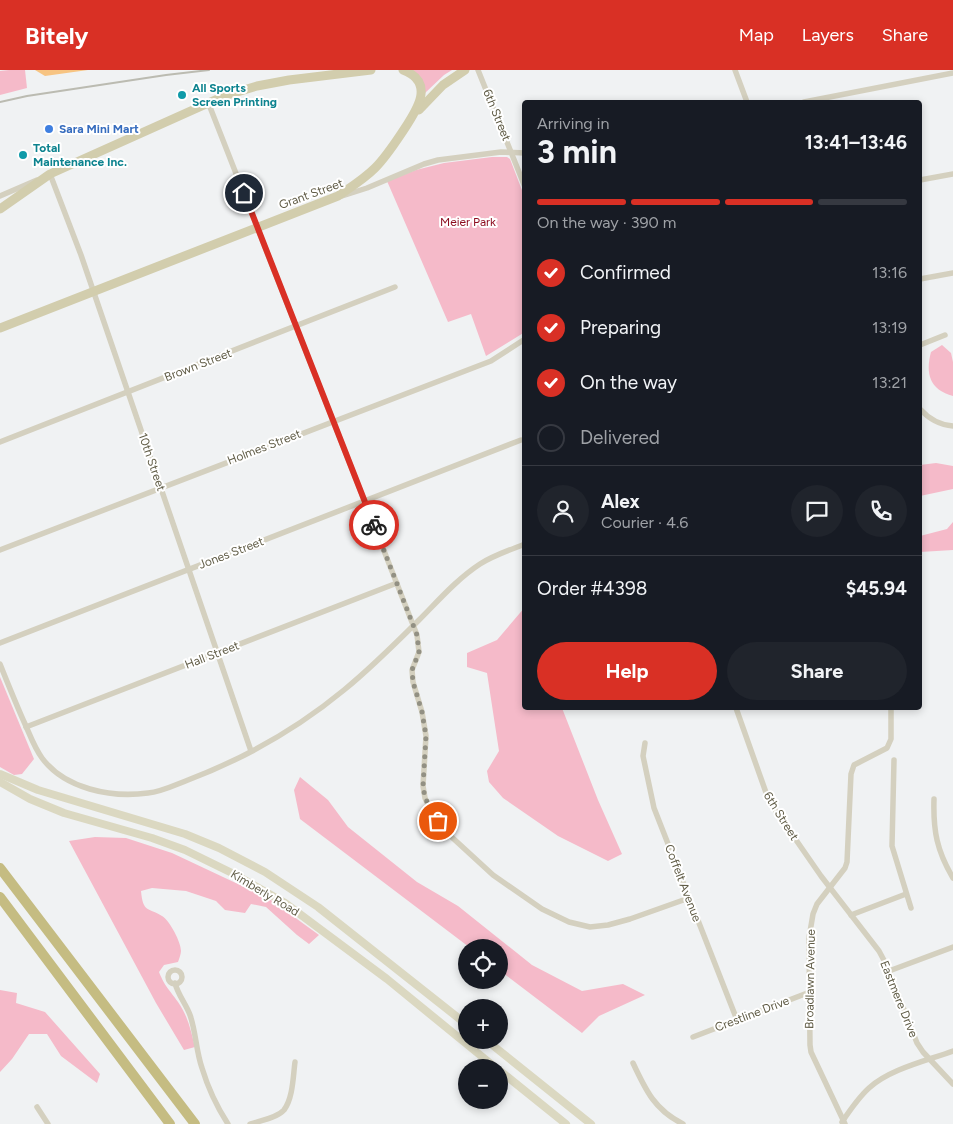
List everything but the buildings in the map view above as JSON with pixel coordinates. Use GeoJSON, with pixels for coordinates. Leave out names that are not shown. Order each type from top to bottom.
{"type":"FeatureCollection","features":[{"type":"Feature","properties":{"kind":"highway"},"geometry":{"type":"LineString","coordinates":[[0,868],[194,1124]]}},
{"type":"Feature","properties":{"kind":"highway"},"geometry":{"type":"LineString","coordinates":[[0,898],[170,1124]]}},
{"type":"Feature","properties":{"kind":"main road"},"geometry":{"type":"LineString","coordinates":[[0,209],[50,174],[208,102],[257,86],[371,70]]}},
{"type":"Feature","properties":{"kind":"main road"},"geometry":{"type":"LineString","coordinates":[[314,205],[338,196],[372,171],[389,152],[415,113],[421,99],[421,89],[414,76],[403,70]]}},
{"type":"Feature","properties":{"kind":"main road"},"geometry":{"type":"LineString","coordinates":[[415,113],[443,85],[465,70]]}},
{"type":"Feature","properties":{"kind":"main road","name":"Grant Street"},"geometry":{"type":"LineString","coordinates":[[0,328],[314,205]]}},
{"type":"Feature","properties":{"kind":"main road","name":"Kimberly Road"},"geometry":{"type":"LineString","coordinates":[[0,774],[38,790],[185,834],[243,860],[287,885],[318,906],[458,1018]]}},
{"type":"Feature","properties":{"kind":"main road","name":"Kimberly Road"},"geometry":{"type":"LineString","coordinates":[[0,782],[30,799],[64,813],[152,838],[185,850],[259,888],[285,903],[387,980],[485,1059]]}},
{"type":"Feature","properties":{"kind":"main road"},"geometry":{"type":"LineString","coordinates":[[497,1049],[592,1124]]}},
{"type":"Feature","properties":{"kind":"main road"},"geometry":{"type":"LineString","coordinates":[[508,1077],[566,1124]]}},
{"type":"Feature","properties":{"kind":"street","name":"6th Street"},"geometry":{"type":"LineString","coordinates":[[478,70],[522,179]]}},
{"type":"Feature","properties":{"kind":"street"},"geometry":{"type":"LineString","coordinates":[[735,70],[746,100]]}},
{"type":"Feature","properties":{"kind":"street"},"geometry":{"type":"LineString","coordinates":[[814,100],[953,73]]}},
{"type":"Feature","properties":{"kind":"street"},"geometry":{"type":"LineString","coordinates":[[208,102],[417,635],[419,652],[412,670],[413,682],[422,712],[426,736],[423,786],[425,798],[431,811],[444,830],[493,875],[542,909],[568,922],[590,926],[608,925],[689,898]]}},
{"type":"Feature","properties":{"kind":"street","name":"Grant Street"},"geometry":{"type":"LineString","coordinates":[[314,205],[367,188],[438,160],[501,152],[522,153]]}},
{"type":"Feature","properties":{"kind":"street"},"geometry":{"type":"LineString","coordinates":[[0,196],[50,174]]}},
{"type":"Feature","properties":{"kind":"street","name":"10th Street"},"geometry":{"type":"LineString","coordinates":[[50,174],[93,291],[251,751]]}},
{"type":"Feature","properties":{"kind":"street"},"geometry":{"type":"LineString","coordinates":[[922,180],[953,174]]}},
{"type":"Feature","properties":{"kind":"street"},"geometry":{"type":"LineString","coordinates":[[922,279],[953,273]]}},
{"type":"Feature","properties":{"kind":"street","name":"Brown Street"},"geometry":{"type":"LineString","coordinates":[[0,442],[395,287]]}},
{"type":"Feature","properties":{"kind":"street"},"geometry":{"type":"LineString","coordinates":[[922,344],[945,335]]}},
{"type":"Feature","properties":{"kind":"street","name":"Holmes Street"},"geometry":{"type":"LineString","coordinates":[[0,550],[491,361],[522,341]]}},
{"type":"Feature","properties":{"kind":"street"},"geometry":{"type":"LineString","coordinates":[[922,411],[927,417],[944,425],[953,426]]}},
{"type":"Feature","properties":{"kind":"street","name":"Jones Street"},"geometry":{"type":"LineString","coordinates":[[0,643],[521,440]]}},
{"type":"Feature","properties":{"kind":"street"},"geometry":{"type":"LineString","coordinates":[[0,664],[38,752],[50,766],[65,778],[83,787],[105,793],[150,793],[215,770],[251,751],[320,709],[387,653],[441,598],[479,565],[497,555],[522,545]]}},
{"type":"Feature","properties":{"kind":"street","name":"Hall Street"},"geometry":{"type":"LineString","coordinates":[[26,727],[397,583]]}},
{"type":"Feature","properties":{"kind":"street","name":"6th Street"},"geometry":{"type":"LineString","coordinates":[[737,710],[769,801],[830,888]]}},
{"type":"Feature","properties":{"kind":"street","name":"Broadlawn Avenue"},"geometry":{"type":"LineString","coordinates":[[843,1123],[811,1052],[809,938],[813,914],[817,904],[845,868],[847,862],[851,774],[854,765],[887,748],[891,739],[891,710]]}},
{"type":"Feature","properties":{"kind":"street","name":"Coffelt Avenue"},"geometry":{"type":"LineString","coordinates":[[645,743],[643,756],[654,808],[737,1020]]}},
{"type":"Feature","properties":{"kind":"street"},"geometry":{"type":"LineString","coordinates":[[894,760],[892,846],[911,908]]}},
{"type":"Feature","properties":{"kind":"street"},"geometry":{"type":"LineString","coordinates":[[934,799],[933,822],[936,841],[942,858],[953,878]]}},
{"type":"Feature","properties":{"kind":"street","name":"Eastmere Drive"},"geometry":{"type":"LineString","coordinates":[[830,888],[879,951],[889,971],[917,1043],[953,1084]]}},
{"type":"Feature","properties":{"kind":"street"},"geometry":{"type":"LineString","coordinates":[[851,915],[906,894]]}},
{"type":"Feature","properties":{"kind":"street"},"geometry":{"type":"LineString","coordinates":[[889,971],[953,947]]}},
{"type":"Feature","properties":{"kind":"street"},"geometry":{"type":"LineString","coordinates":[[175,983],[178,993],[189,1012],[201,1067],[208,1087],[228,1124]]}},
{"type":"Feature","properties":{"kind":"street","name":"Crestline Drive"},"geometry":{"type":"LineString","coordinates":[[693,1037],[810,992]]}},
{"type":"Feature","properties":{"kind":"street"},"geometry":{"type":"LineString","coordinates":[[843,1123],[861,1096],[880,1080],[953,1051]]}},
{"type":"Feature","properties":{"kind":"street"},"geometry":{"type":"LineString","coordinates":[[250,1124],[284,1110],[291,1091],[295,1062]]}},
{"type":"Feature","properties":{"kind":"street"},"geometry":{"type":"LineString","coordinates":[[633,1063],[646,1092],[653,1102],[683,1124]]}},
{"type":"Feature","properties":{"kind":"street"},"geometry":{"type":"LineString","coordinates":[[37,1107],[48,1124]]}},
{"type":"Feature","properties":{"kind":"green space"},"geometry":{"type":"Polygon","coordinates":[[[25,70],[27,88],[0,95],[0,71],[25,70]]]}},
{"type":"Feature","properties":{"kind":"green space"},"geometry":{"type":"Polygon","coordinates":[[[452,70],[425,93],[412,71],[452,70]]]}},
{"type":"Feature","properties":{"kind":"green space","name":"Meier Park"},"geometry":{"type":"Polygon","coordinates":[[[507,157],[510,159],[522,190],[522,334],[486,356],[471,314],[448,322],[387,181],[416,170],[444,163],[507,157]]]}},
{"type":"Feature","properties":{"kind":"green space"},"geometry":{"type":"Polygon","coordinates":[[[942,345],[951,353],[953,362],[953,396],[939,390],[934,385],[929,374],[931,352],[942,345]]]}},
{"type":"Feature","properties":{"kind":"green space"},"geometry":{"type":"Polygon","coordinates":[[[936,463],[953,466],[953,489],[922,496],[922,465],[936,463]]]}},
{"type":"Feature","properties":{"kind":"green space"},"geometry":{"type":"Polygon","coordinates":[[[953,522],[953,550],[922,552],[922,535],[947,529],[953,522]]]}},
{"type":"Feature","properties":{"kind":"green space"},"geometry":{"type":"Polygon","coordinates":[[[522,611],[522,710],[563,710],[598,800],[622,854],[608,861],[558,836],[503,798],[489,782],[487,771],[499,751],[487,673],[467,667],[467,653],[497,640],[522,611]]]}},
{"type":"Feature","properties":{"kind":"green space"},"geometry":{"type":"Polygon","coordinates":[[[0,677],[34,759],[22,774],[14,775],[0,767],[0,677]]]}},
{"type":"Feature","properties":{"kind":"green space"},"geometry":{"type":"Polygon","coordinates":[[[300,777],[328,800],[348,827],[417,882],[458,906],[499,939],[458,939],[300,819],[294,790],[300,777]]]}},
{"type":"Feature","properties":{"kind":"green space"},"geometry":{"type":"Polygon","coordinates":[[[95,837],[126,838],[172,853],[268,898],[319,935],[309,944],[266,907],[251,904],[245,913],[225,910],[216,901],[186,891],[152,888],[141,891],[145,906],[168,922],[181,947],[178,962],[164,965],[159,972],[165,985],[181,1007],[189,1024],[195,1047],[184,1050],[156,1003],[69,841],[95,837]]]}},
{"type":"Feature","properties":{"kind":"green space"},"geometry":{"type":"Polygon","coordinates":[[[508,946],[532,965],[582,991],[623,984],[645,995],[599,1016],[582,1033],[508,977],[508,946]]]}},
{"type":"Feature","properties":{"kind":"green space"},"geometry":{"type":"Polygon","coordinates":[[[0,990],[17,993],[16,1003],[45,1012],[100,1074],[97,1083],[61,1056],[47,1034],[29,1034],[12,1059],[0,1072],[0,990]]]}},
{"type":"Feature","properties":{"kind":"shaded area"},"geometry":{"type":"Polygon","coordinates":[[[35,70],[88,70],[45,76],[35,70]]]}},
{"type":"Feature","properties":{"kind":"railway"},"geometry":{"type":"LineString","coordinates":[[0,102],[27,96],[209,70]]}},
{"type":"Feature","properties":{"kind":"way so far"},"geometry":{"type":"LineString","coordinates":[[374,525],[419,644],[419,652],[412,670],[413,682],[422,712],[426,736],[423,786],[425,798],[438,821]]}},
{"type":"Feature","properties":{"kind":"place","name":"All Sports Screen Printing"},"geometry":{"type":"Point","coordinates":[182,95]}},
{"type":"Feature","properties":{"kind":"place","name":"Sara Mini Mart"},"geometry":{"type":"Point","coordinates":[49,129]}},
{"type":"Feature","properties":{"kind":"place","name":"Total Maintenance Inc."},"geometry":{"type":"Point","coordinates":[23,155]}},
{"type":"Feature","properties":{"kind":"route"},"geometry":{"type":"LineString","coordinates":[[244,193],[374,525]]}}]}
